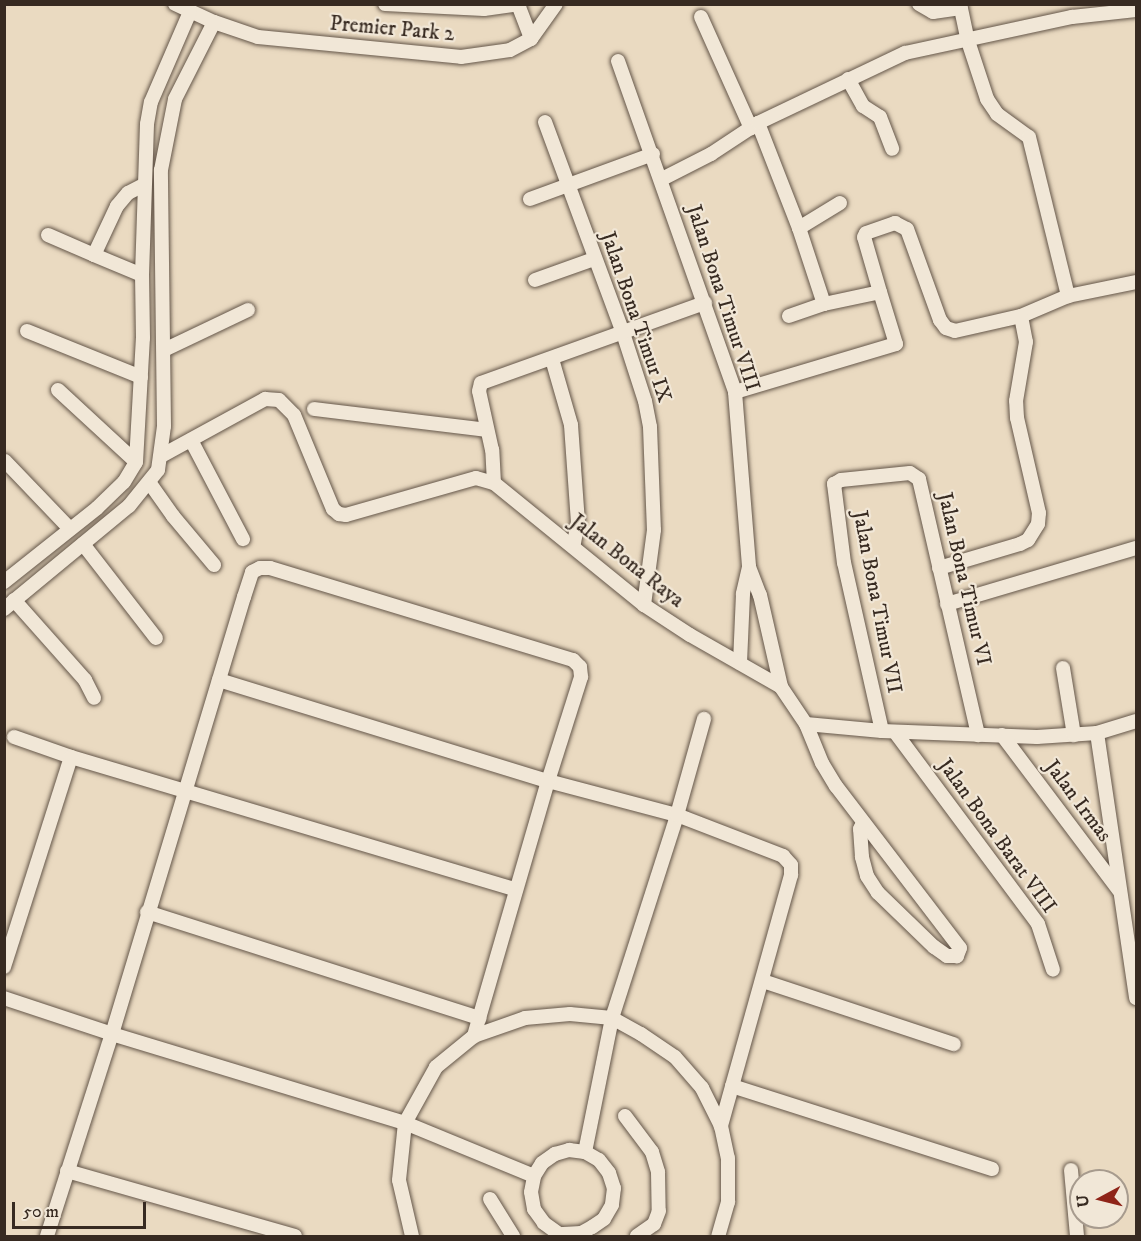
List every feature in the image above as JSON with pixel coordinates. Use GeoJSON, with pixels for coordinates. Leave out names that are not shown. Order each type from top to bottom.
{"type":"FeatureCollection","features":[{"type":"Feature","properties":{"kind":"street","name":"Premier Park 2"},"geometry":{"type":"LineString","coordinates":[[175,4],[214,22],[258,37],[461,57],[510,50],[531,39]]}},
{"type":"Feature","properties":{"kind":"street","name":"Premier Park 2"},"geometry":{"type":"LineString","coordinates":[[385,4],[484,9],[520,6]]}},
{"type":"Feature","properties":{"kind":"street"},"geometry":{"type":"LineString","coordinates":[[531,39],[556,4]]}},
{"type":"Feature","properties":{"kind":"street"},"geometry":{"type":"LineString","coordinates":[[919,4],[933,12],[960,6],[967,38],[987,99],[997,114],[1029,137],[1068,296]]}},
{"type":"Feature","properties":{"kind":"street"},"geometry":{"type":"LineString","coordinates":[[520,6],[531,39]]}},
{"type":"Feature","properties":{"kind":"street"},"geometry":{"type":"LineString","coordinates":[[662,179],[711,154],[755,126],[905,53],[1072,17],[1137,10]]}},
{"type":"Feature","properties":{"kind":"street"},"geometry":{"type":"LineString","coordinates":[[4,582],[124,482],[136,462],[143,338],[142,275],[147,124],[151,102],[190,12]]}},
{"type":"Feature","properties":{"kind":"street"},"geometry":{"type":"LineString","coordinates":[[701,17],[755,126],[799,228],[824,304]]}},
{"type":"Feature","properties":{"kind":"street"},"geometry":{"type":"LineString","coordinates":[[94,698],[85,680],[9,605],[129,506],[158,470],[164,426],[161,170],[175,99],[214,22]]}},
{"type":"Feature","properties":{"kind":"street","name":"Jalan Bona Timur VIII"},"geometry":{"type":"LineString","coordinates":[[618,61],[662,179],[735,392],[749,567],[743,594],[740,663]]}},
{"type":"Feature","properties":{"kind":"street"},"geometry":{"type":"LineString","coordinates":[[848,79],[862,106],[880,117],[892,149]]}},
{"type":"Feature","properties":{"kind":"street","name":"Jalan Bona Timur IX"},"geometry":{"type":"LineString","coordinates":[[545,122],[623,333],[645,401],[650,427],[654,530],[644,605]]}},
{"type":"Feature","properties":{"kind":"street"},"geometry":{"type":"LineString","coordinates":[[530,199],[653,154]]}},
{"type":"Feature","properties":{"kind":"street"},"geometry":{"type":"LineString","coordinates":[[94,255],[117,206],[128,193],[144,185]]}},
{"type":"Feature","properties":{"kind":"street"},"geometry":{"type":"LineString","coordinates":[[799,228],[840,203]]}},
{"type":"Feature","properties":{"kind":"street"},"geometry":{"type":"LineString","coordinates":[[735,392],[896,344],[864,237],[866,233],[895,223],[907,229],[940,320],[946,328],[955,331],[1021,316],[1068,296],[1137,282]]}},
{"type":"Feature","properties":{"kind":"street"},"geometry":{"type":"LineString","coordinates":[[48,235],[142,275]]}},
{"type":"Feature","properties":{"kind":"street"},"geometry":{"type":"LineString","coordinates":[[535,280],[594,259]]}},
{"type":"Feature","properties":{"kind":"street"},"geometry":{"type":"LineString","coordinates":[[789,316],[824,304],[880,292]]}},
{"type":"Feature","properties":{"kind":"street"},"geometry":{"type":"LineString","coordinates":[[160,456],[265,399],[279,400],[294,415],[333,509],[339,514],[346,515],[476,478],[494,483],[479,391],[481,383],[705,303]]}},
{"type":"Feature","properties":{"kind":"street"},"geometry":{"type":"LineString","coordinates":[[143,338],[164,343],[248,310]]}},
{"type":"Feature","properties":{"kind":"street"},"geometry":{"type":"LineString","coordinates":[[939,568],[1020,544],[1034,533],[1038,524],[1038,513],[1017,418],[1016,401],[1026,342],[1021,316]]}},
{"type":"Feature","properties":{"kind":"street"},"geometry":{"type":"LineString","coordinates":[[27,331],[141,377]]}},
{"type":"Feature","properties":{"kind":"street"},"geometry":{"type":"LineString","coordinates":[[552,359],[571,425],[578,522],[573,547]]}},
{"type":"Feature","properties":{"kind":"street"},"geometry":{"type":"LineString","coordinates":[[58,390],[136,462]]}},
{"type":"Feature","properties":{"kind":"street"},"geometry":{"type":"LineString","coordinates":[[314,409],[487,430]]}},
{"type":"Feature","properties":{"kind":"street"},"geometry":{"type":"LineString","coordinates":[[191,440],[243,539]]}},
{"type":"Feature","properties":{"kind":"street"},"geometry":{"type":"LineString","coordinates":[[5,461],[70,529]]}},
{"type":"Feature","properties":{"kind":"street","name":"Jalan Bona Timur VI"},"geometry":{"type":"LineString","coordinates":[[837,482],[910,473],[916,475],[978,735]]}},
{"type":"Feature","properties":{"kind":"street"},"geometry":{"type":"LineString","coordinates":[[148,482],[214,565]]}},
{"type":"Feature","properties":{"kind":"street","name":"Jalan Bona Timur VII"},"geometry":{"type":"LineString","coordinates":[[837,482],[834,484],[844,563],[888,732]]}},
{"type":"Feature","properties":{"kind":"street","name":"Jalan Bona Raya"},"geometry":{"type":"LineString","coordinates":[[494,483],[644,605],[782,687],[806,724],[822,763],[863,823],[960,948],[957,957],[947,956],[934,946],[878,893],[867,876],[862,857],[860,829],[863,823]]}},
{"type":"Feature","properties":{"kind":"street"},"geometry":{"type":"LineString","coordinates":[[83,544],[156,638]]}},
{"type":"Feature","properties":{"kind":"street"},"geometry":{"type":"LineString","coordinates":[[947,604],[1137,548]]}},
{"type":"Feature","properties":{"kind":"street"},"geometry":{"type":"LineString","coordinates":[[40,554],[50,571]]}},
{"type":"Feature","properties":{"kind":"street"},"geometry":{"type":"LineString","coordinates":[[749,567],[760,595],[782,687]]}},
{"type":"Feature","properties":{"kind":"street"},"geometry":{"type":"LineString","coordinates":[[47,1236],[112,1034],[147,912],[252,572],[260,568],[270,568],[528,646],[573,660],[580,667],[581,677],[548,781],[474,1036]]}},
{"type":"Feature","properties":{"kind":"street"},"geometry":{"type":"LineString","coordinates":[[1063,668],[1074,735]]}},
{"type":"Feature","properties":{"kind":"street"},"geometry":{"type":"LineString","coordinates":[[219,680],[548,781],[677,815],[783,856],[791,865],[791,875],[721,1126]]}},
{"type":"Feature","properties":{"kind":"street"},"geometry":{"type":"LineString","coordinates":[[585,1152],[612,1018],[677,815],[704,719]]}},
{"type":"Feature","properties":{"kind":"street"},"geometry":{"type":"LineString","coordinates":[[806,724],[888,732],[1074,735],[1097,733],[1137,721]]}},
{"type":"Feature","properties":{"kind":"street","name":"Jalan Bona Barat VIII"},"geometry":{"type":"LineString","coordinates":[[888,732],[1038,924],[1053,970]]}},
{"type":"Feature","properties":{"kind":"street"},"geometry":{"type":"LineString","coordinates":[[1097,733],[1121,891]]}},
{"type":"Feature","properties":{"kind":"street","name":"Jalan Irmas"},"geometry":{"type":"LineString","coordinates":[[1002,735],[1121,891],[1132,942],[1137,998]]}},
{"type":"Feature","properties":{"kind":"street"},"geometry":{"type":"LineString","coordinates":[[14,737],[71,758],[186,790],[516,890]]}},
{"type":"Feature","properties":{"kind":"street"},"geometry":{"type":"LineString","coordinates":[[4,966],[71,758]]}},
{"type":"Feature","properties":{"kind":"street"},"geometry":{"type":"LineString","coordinates":[[147,912],[480,1018]]}},
{"type":"Feature","properties":{"kind":"street"},"geometry":{"type":"LineString","coordinates":[[763,981],[954,1044]]}},
{"type":"Feature","properties":{"kind":"street"},"geometry":{"type":"LineString","coordinates":[[4,998],[112,1034],[405,1123],[534,1176]]}},
{"type":"Feature","properties":{"kind":"street"},"geometry":{"type":"LineString","coordinates":[[412,1236],[399,1180],[405,1123],[436,1067],[474,1036],[525,1018],[570,1014],[612,1018],[675,1057],[702,1088],[721,1126],[728,1158],[728,1202],[718,1236]]}},
{"type":"Feature","properties":{"kind":"street"},"geometry":{"type":"LineString","coordinates":[[732,1086],[992,1169]]}},
{"type":"Feature","properties":{"kind":"street"},"geometry":{"type":"LineString","coordinates":[[625,1116],[652,1152],[658,1172],[659,1211],[654,1224],[637,1236]]}},
{"type":"Feature","properties":{"kind":"street"},"geometry":{"type":"LineString","coordinates":[[569,1150],[585,1152],[599,1160],[609,1173],[614,1188],[604,1220],[594,1232],[559,1235],[544,1223],[534,1209],[531,1192],[534,1176],[542,1163],[555,1154],[569,1150]]}},
{"type":"Feature","properties":{"kind":"street"},"geometry":{"type":"LineString","coordinates":[[67,1171],[296,1236]]}},
{"type":"Feature","properties":{"kind":"street"},"geometry":{"type":"LineString","coordinates":[[490,1198],[513,1236]]}}]}
